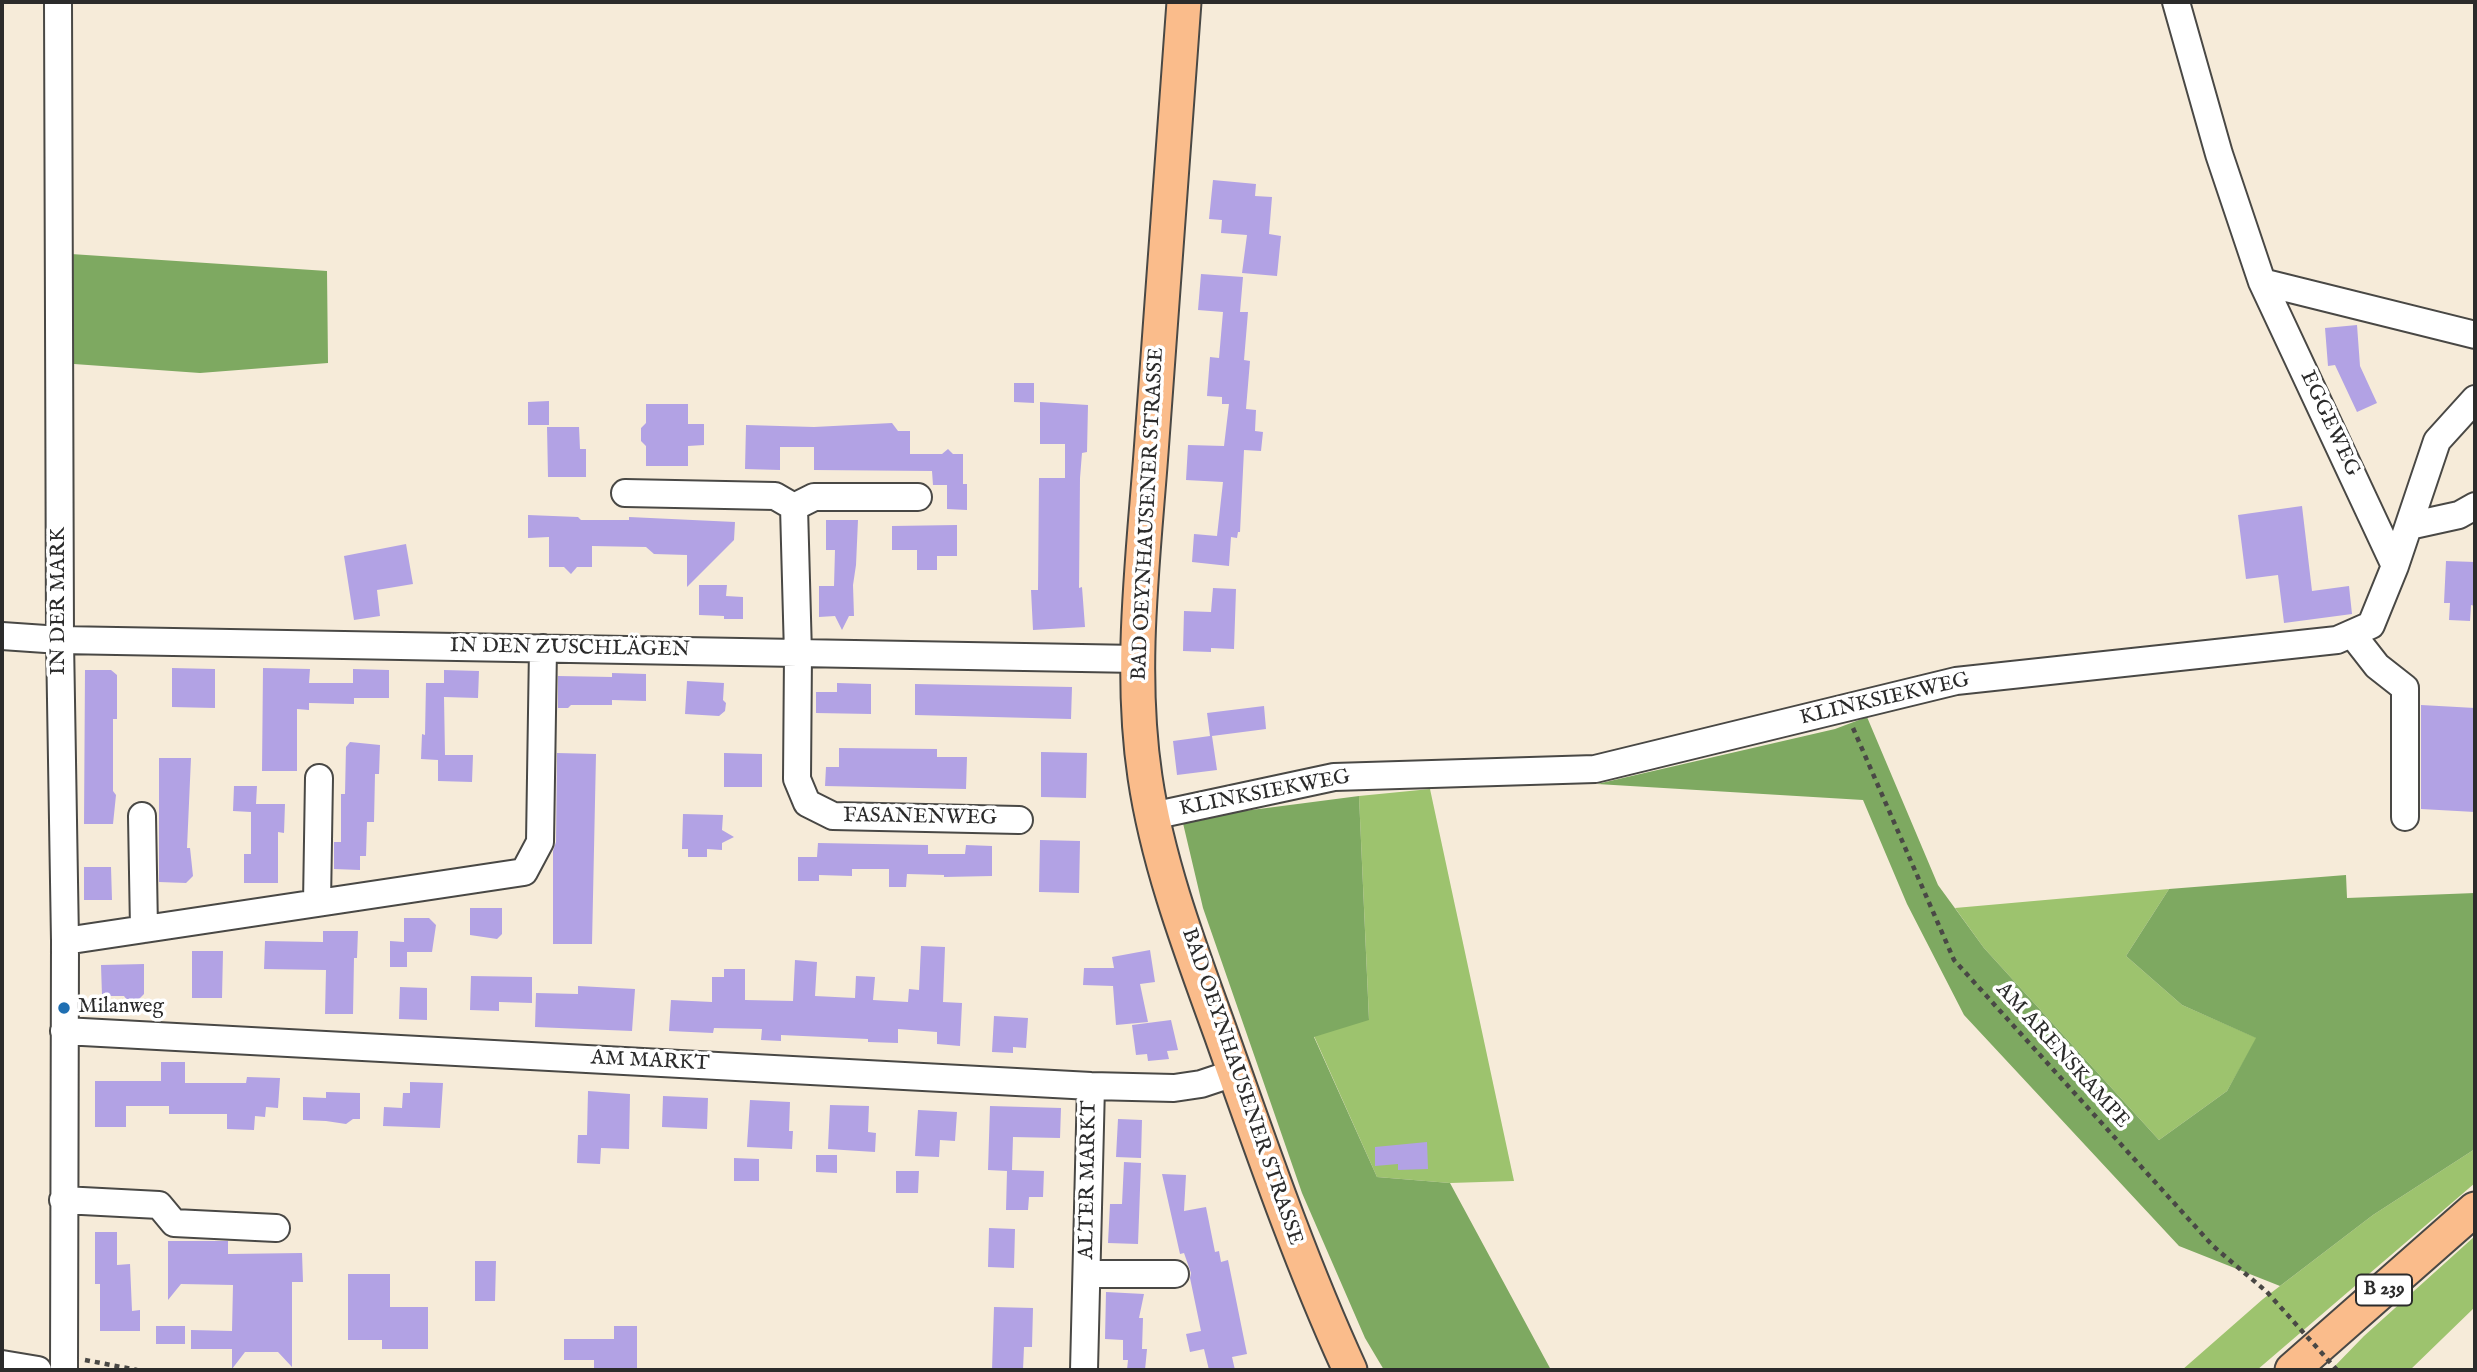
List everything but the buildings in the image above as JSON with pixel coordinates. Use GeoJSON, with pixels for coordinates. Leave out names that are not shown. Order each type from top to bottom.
{"type":"FeatureCollection","features":[{"type":"Feature","properties":{"kind":"main road","name":"BAD OEYNHAUSENER STRASSE"},"geometry":{"type":"LineString","coordinates":[[1184,2],[1141,583],[1138,660],[1140,737],[1152,816],[1193,956],[1293,1238],[1350,1370]]}},
{"type":"Feature","properties":{"kind":"main road","name":"B 239"},"geometry":{"type":"LineString","coordinates":[[2292,1370],[2475,1209]]}},
{"type":"Feature","properties":{"kind":"street","name":"IN DER MARK"},"geometry":{"type":"LineString","coordinates":[[58,2],[60,640],[65,941],[64,1370]]}},
{"type":"Feature","properties":{"kind":"street","name":"EGGEWEG"},"geometry":{"type":"LineString","coordinates":[[2176,2],[2219,154],[2262,282],[2395,566]]}},
{"type":"Feature","properties":{"kind":"street"},"geometry":{"type":"LineString","coordinates":[[2262,282],[2475,335]]}},
{"type":"Feature","properties":{"kind":"street","name":"KLINKSIEKWEG"},"geometry":{"type":"LineString","coordinates":[[1152,816],[1334,777],[1595,769],[1956,681],[2337,640],[2371,625],[2395,566],[2437,441],[2475,399]]}},
{"type":"Feature","properties":{"kind":"street"},"geometry":{"type":"LineString","coordinates":[[625,493],[775,496],[794,507],[814,497],[918,497]]}},
{"type":"Feature","properties":{"kind":"street"},"geometry":{"type":"LineString","coordinates":[[2409,526],[2459,515],[2475,506]]}},
{"type":"Feature","properties":{"kind":"street","name":"FASANENWEG"},"geometry":{"type":"LineString","coordinates":[[794,507],[798,654],[797,779],[807,803],[833,816],[1018,820]]}},
{"type":"Feature","properties":{"kind":"street"},"geometry":{"type":"LineString","coordinates":[[2351,634],[2377,666],[2405,688],[2405,817]]}},
{"type":"Feature","properties":{"kind":"street","name":"IN DEN ZUSCHLÄGEN"},"geometry":{"type":"LineString","coordinates":[[2,636],[60,640],[1138,660]]}},
{"type":"Feature","properties":{"kind":"street"},"geometry":{"type":"LineString","coordinates":[[65,941],[524,872],[540,842],[543,648]]}},
{"type":"Feature","properties":{"kind":"street"},"geometry":{"type":"LineString","coordinates":[[317,903],[319,778]]}},
{"type":"Feature","properties":{"kind":"street"},"geometry":{"type":"LineString","coordinates":[[142,816],[144,929]]}},
{"type":"Feature","properties":{"kind":"street","name":"AM MARKT"},"geometry":{"type":"LineString","coordinates":[[64,1031],[1091,1086],[1174,1088],[1201,1084],[1234,1073]]}},
{"type":"Feature","properties":{"kind":"street","name":"ALTER MARKT"},"geometry":{"type":"LineString","coordinates":[[1084,1370],[1091,1086]]}},
{"type":"Feature","properties":{"kind":"street"},"geometry":{"type":"LineString","coordinates":[[63,1200],[159,1205],[174,1223],[276,1227]]}},
{"type":"Feature","properties":{"kind":"street","name":"ALTER MARKT"},"geometry":{"type":"LineString","coordinates":[[1087,1274],[1175,1274]]}},
{"type":"Feature","properties":{"kind":"street"},"geometry":{"type":"LineString","coordinates":[[2,1364],[38,1370]]}},
{"type":"Feature","properties":{"kind":"path","name":"AM ARENSKAMPE"},"geometry":{"type":"LineString","coordinates":[[1844,708],[1954,960],[2213,1245],[2267,1292],[2337,1370]]}},
{"type":"Feature","properties":{"kind":"green space"},"geometry":{"type":"Polygon","coordinates":[[[71,254],[327,271],[328,363],[200,373],[74,364],[71,254]]]}},
{"type":"Feature","properties":{"kind":"green space"},"geometry":{"type":"Polygon","coordinates":[[[1867,717],[1938,885],[1984,948],[2159,1140],[2227,1091],[2256,1038],[2182,1005],[2126,956],[2169,889],[2346,875],[2347,898],[2475,893],[2475,1149],[2373,1215],[2280,1286],[2179,1246],[1964,1015],[1907,904],[1863,800],[1597,784],[1835,729],[1867,717]]]}},
{"type":"Feature","properties":{"kind":"green space"},"geometry":{"type":"Polygon","coordinates":[[[1430,789],[1514,1181],[1450,1183],[1377,1177],[1314,1036],[1369,1019],[1359,796],[1430,789]]]}},
{"type":"Feature","properties":{"kind":"green space"},"geometry":{"type":"Polygon","coordinates":[[[1359,796],[1369,1020],[1314,1037],[1377,1177],[1450,1183],[1551,1370],[1384,1370],[1365,1338],[1302,1193],[1203,908],[1182,819],[1359,796]]]}},
{"type":"Feature","properties":{"kind":"green space"},"geometry":{"type":"Polygon","coordinates":[[[2169,889],[2126,956],[2182,1005],[2257,1038],[2227,1091],[2159,1140],[1984,948],[1955,908],[2169,889]]]}},
{"type":"Feature","properties":{"kind":"green space"},"geometry":{"type":"Polygon","coordinates":[[[2475,1149],[2475,1183],[2257,1370],[2182,1370],[2263,1299],[2373,1215],[2475,1149]]]}},
{"type":"Feature","properties":{"kind":"green space"},"geometry":{"type":"Polygon","coordinates":[[[2475,1236],[2475,1307],[2410,1370],[2331,1370],[2364,1336],[2475,1236]]]}},
{"type":"Feature","properties":{"kind":"place","name":"Milanweg"},"geometry":{"type":"Point","coordinates":[64,1008]}}]}
